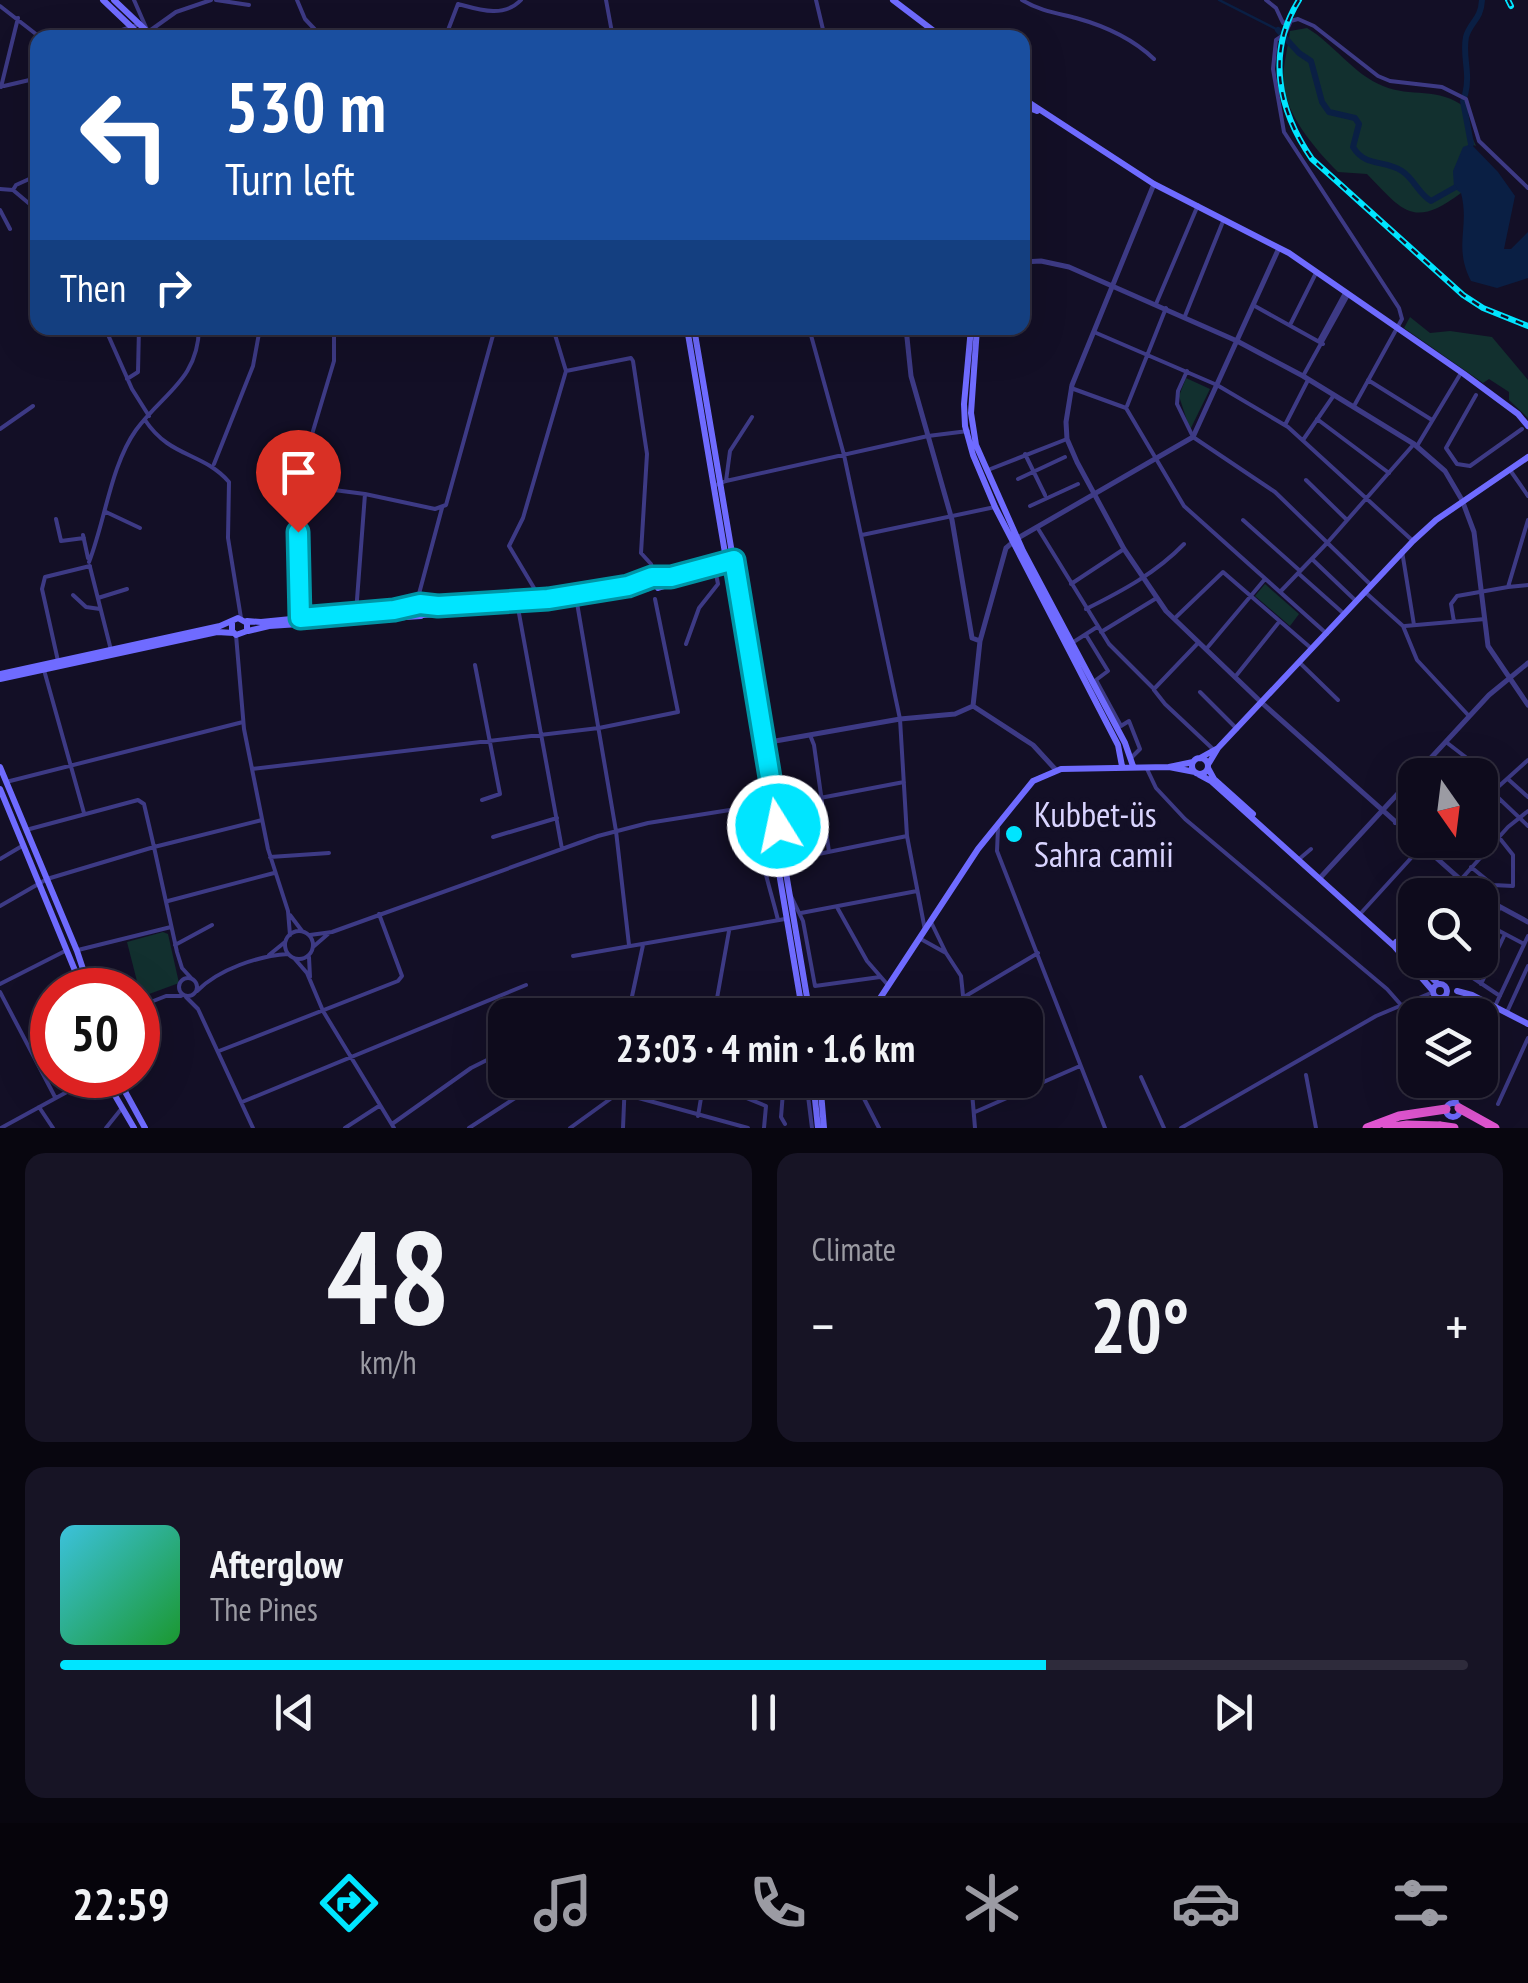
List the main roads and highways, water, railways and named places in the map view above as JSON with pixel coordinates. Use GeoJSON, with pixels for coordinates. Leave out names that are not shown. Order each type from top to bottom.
{"type":"FeatureCollection","features":[{"type":"Feature","properties":{"kind":"highway"},"geometry":{"type":"LineString","coordinates":[[1388,1128],[1451,1115]]}},
{"type":"Feature","properties":{"kind":"highway"},"geometry":{"type":"LineString","coordinates":[[1367,1128],[1398,1116],[1451,1115],[1495,1128]]}},
{"type":"Feature","properties":{"kind":"main road"},"geometry":{"type":"LineString","coordinates":[[103,0],[141,30]]}},
{"type":"Feature","properties":{"kind":"main road"},"geometry":{"type":"LineString","coordinates":[[114,0],[136,26]]}},
{"type":"Feature","properties":{"kind":"main road"},"geometry":{"type":"LineString","coordinates":[[893,0],[932,30]]}},
{"type":"Feature","properties":{"kind":"main road"},"geometry":{"type":"LineString","coordinates":[[1030,103],[1154,184],[1224,218],[1316,272],[1518,414],[1525,427]]}},
{"type":"Feature","properties":{"kind":"main road"},"geometry":{"type":"LineString","coordinates":[[1030,108],[1048,115]]}},
{"type":"Feature","properties":{"kind":"main road"},"geometry":{"type":"LineString","coordinates":[[692,335],[721,483],[762,775],[803,998]]}},
{"type":"Feature","properties":{"kind":"main road"},"geometry":{"type":"LineString","coordinates":[[974,335],[970,430],[995,507],[1072,643],[1132,762]]}},
{"type":"Feature","properties":{"kind":"main road"},"geometry":{"type":"LineString","coordinates":[[970,430],[1015,540],[1118,744],[1122,766]]}},
{"type":"Feature","properties":{"kind":"main road"},"geometry":{"type":"LineString","coordinates":[[1168,767],[1196,760],[1216,749],[1412,541],[1462,500],[1528,457]]}},
{"type":"Feature","properties":{"kind":"main road"},"geometry":{"type":"LineString","coordinates":[[0,676],[243,619],[261,622],[542,600],[715,571],[731,564]]}},
{"type":"Feature","properties":{"kind":"main road"},"geometry":{"type":"LineString","coordinates":[[731,564],[805,998]]}},
{"type":"Feature","properties":{"kind":"main road"},"geometry":{"type":"LineString","coordinates":[[0,676],[217,632],[240,633],[269,626],[420,609],[563,603],[653,582]]}},
{"type":"Feature","properties":{"kind":"main road"},"geometry":{"type":"LineString","coordinates":[[240,633],[243,619]]}},
{"type":"Feature","properties":{"kind":"main road"},"geometry":{"type":"LineString","coordinates":[[232,622],[240,633]]}},
{"type":"Feature","properties":{"kind":"main road"},"geometry":{"type":"LineString","coordinates":[[879,998],[998,824],[1034,781],[1056,770],[1132,762],[1204,773],[1216,749]]}},
{"type":"Feature","properties":{"kind":"main road"},"geometry":{"type":"LineString","coordinates":[[1196,760],[1208,766],[1214,778],[1299,859]]}},
{"type":"Feature","properties":{"kind":"main road"},"geometry":{"type":"LineString","coordinates":[[1196,760],[1197,773],[1401,950],[1439,991],[1440,998]]}},
{"type":"Feature","properties":{"kind":"main road"},"geometry":{"type":"LineString","coordinates":[[0,767],[78,968]]}},
{"type":"Feature","properties":{"kind":"main road"},"geometry":{"type":"LineString","coordinates":[[0,788],[43,880]]}},
{"type":"Feature","properties":{"kind":"main road"},"geometry":{"type":"LineString","coordinates":[[1439,991],[1457,991],[1527,1022]]}},
{"type":"Feature","properties":{"kind":"main road"},"geometry":{"type":"LineString","coordinates":[[116,1098],[134,1128]]}},
{"type":"Feature","properties":{"kind":"main road"},"geometry":{"type":"LineString","coordinates":[[129,1098],[145,1128]]}},
{"type":"Feature","properties":{"kind":"main road"},"geometry":{"type":"LineString","coordinates":[[818,1128],[819,1098]]}},
{"type":"Feature","properties":{"kind":"water"},"geometry":{"type":"Polygon","coordinates":[[[1471,144],[1515,196],[1504,249],[1511,249],[1528,232],[1528,278],[1497,288],[1471,281],[1463,257],[1463,205],[1461,193],[1454,188],[1453,171],[1463,147],[1471,144]]]}},
{"type":"Feature","properties":{"kind":"waterway"},"geometry":{"type":"LineString","coordinates":[[1219,0],[1278,30]]}},
{"type":"Feature","properties":{"kind":"waterway"},"geometry":{"type":"LineString","coordinates":[[1465,95],[1466,37],[1482,0]]}},
{"type":"Feature","properties":{"kind":"waterway"},"geometry":{"type":"LineString","coordinates":[[1278,30],[1311,61],[1322,102],[1329,112],[1355,118],[1359,124],[1353,147],[1358,154],[1402,171],[1431,201],[1454,188]]}},
{"type":"Feature","properties":{"kind":"waterway"},"geometry":{"type":"LineString","coordinates":[[1463,101],[1471,144]]}},
{"type":"Feature","properties":{"kind":"railway"},"geometry":{"type":"LineString","coordinates":[[1299,0],[1282,40],[1280,81],[1291,121],[1312,159],[1463,295],[1483,308],[1528,326]]}},
{"type":"Feature","properties":{"kind":"railway"},"geometry":{"type":"LineString","coordinates":[[1508,0],[1511,6]]}},
{"type":"Feature","properties":{"kind":"place","name":"Kubbet-üs Sahra camii"},"geometry":{"type":"Point","coordinates":[1014,834]}}]}
